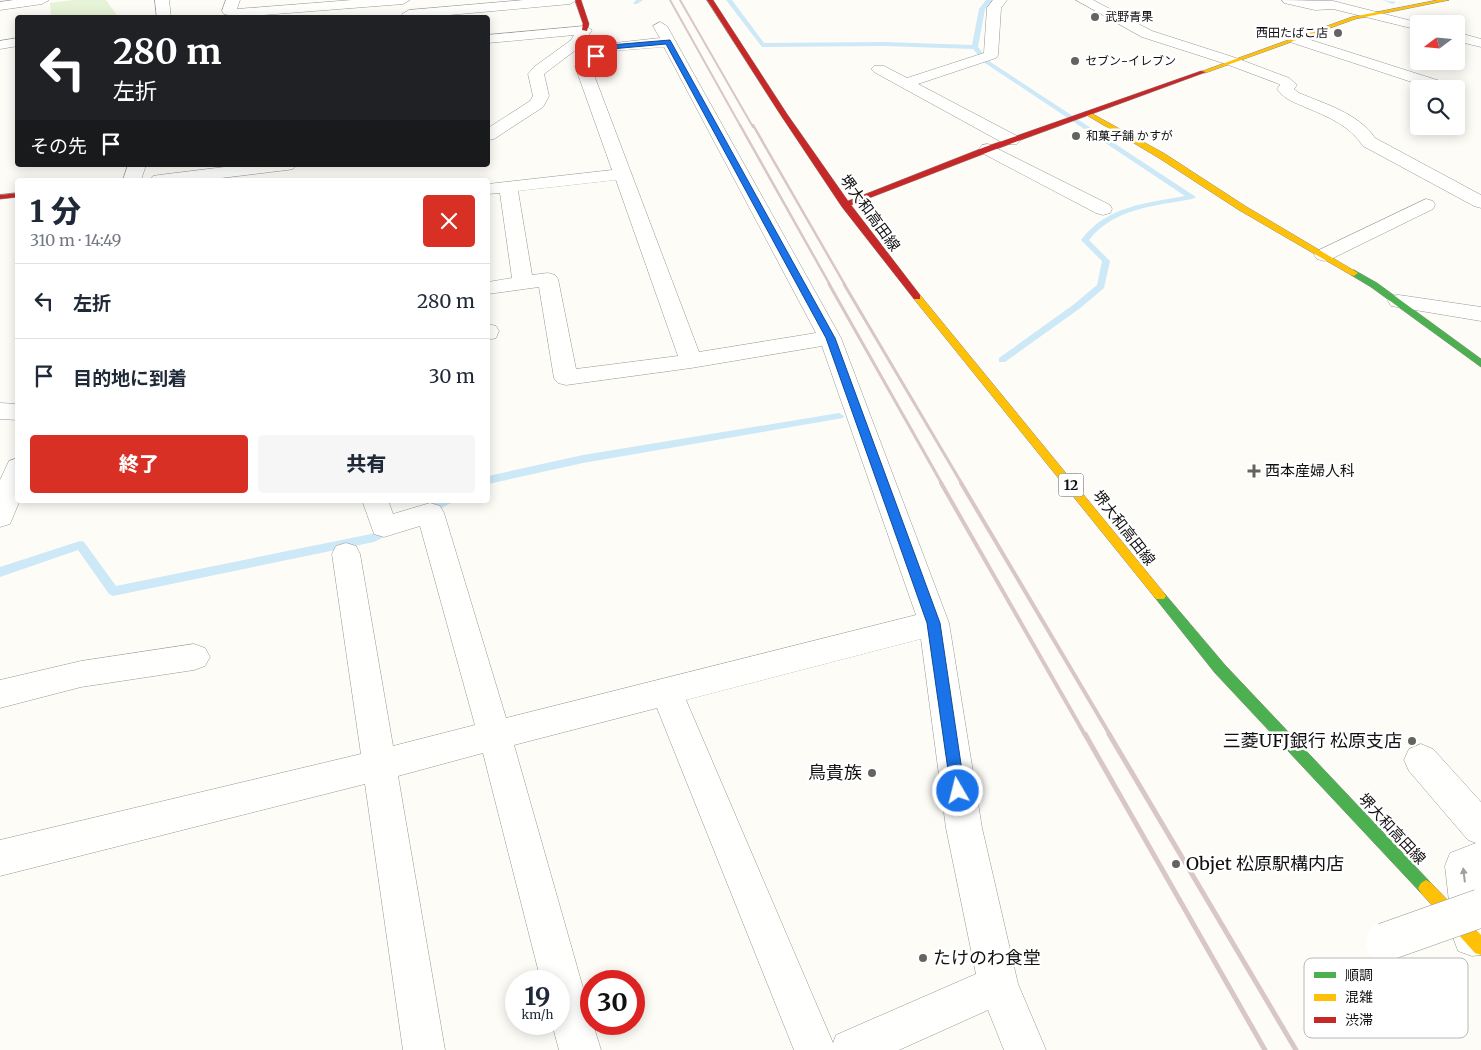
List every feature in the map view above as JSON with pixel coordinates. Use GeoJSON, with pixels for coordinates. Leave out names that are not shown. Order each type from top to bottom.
{"type":"FeatureCollection","features":[{"type":"Feature","properties":{"kind":"street"},"geometry":{"type":"LineString","coordinates":[[0,6],[42,0]]}},
{"type":"Feature","properties":{"kind":"street"},"geometry":{"type":"LineString","coordinates":[[162,0],[164,15]]}},
{"type":"Feature","properties":{"kind":"street"},"geometry":{"type":"LineString","coordinates":[[233,0],[229,11],[237,13],[403,0]]}},
{"type":"Feature","properties":{"kind":"street"},"geometry":{"type":"LineString","coordinates":[[409,10],[570,0]]}},
{"type":"Feature","properties":{"kind":"street"},"geometry":{"type":"LineString","coordinates":[[490,134],[537,104],[541,96],[536,74],[576,43],[585,30],[586,24],[578,0]]}},
{"type":"Feature","properties":{"kind":"street","name":"堺大和高田線"},"geometry":{"type":"LineString","coordinates":[[710,0],[765,88],[876,247],[1220,669],[1479,932]]}},
{"type":"Feature","properties":{"kind":"street"},"geometry":{"type":"LineString","coordinates":[[906,83],[991,55],[994,8],[1000,0]]}},
{"type":"Feature","properties":{"kind":"street"},"geometry":{"type":"LineString","coordinates":[[1289,0],[1315,6],[1333,5],[1410,24]]}},
{"type":"Feature","properties":{"kind":"street"},"geometry":{"type":"LineString","coordinates":[[845,205],[1012,140],[1295,39],[1370,14],[1444,0]]}},
{"type":"Feature","properties":{"kind":"street"},"geometry":{"type":"LineString","coordinates":[[1088,2],[1109,2]]}},
{"type":"Feature","properties":{"kind":"street"},"geometry":{"type":"LineString","coordinates":[[1088,2],[1147,34],[1231,61],[1284,81],[1289,85],[1284,89],[1292,96],[1346,121],[1360,130],[1368,142],[1481,202]]}},
{"type":"Feature","properties":{"kind":"street"},"geometry":{"type":"LineString","coordinates":[[490,39],[585,30]]}},
{"type":"Feature","properties":{"kind":"street"},"geometry":{"type":"LineString","coordinates":[[691,361],[583,66],[610,47],[664,34],[830,338],[934,623],[964,828],[998,985],[1025,1050]]}},
{"type":"Feature","properties":{"kind":"street"},"geometry":{"type":"LineString","coordinates":[[1295,39],[1423,80]]}},
{"type":"Feature","properties":{"kind":"street"},"geometry":{"type":"LineString","coordinates":[[1465,39],[1481,43]]}},
{"type":"Feature","properties":{"kind":"street"},"geometry":{"type":"LineString","coordinates":[[0,45],[15,42]]}},
{"type":"Feature","properties":{"kind":"street"},"geometry":{"type":"LineString","coordinates":[[879,69],[1012,140]]}},
{"type":"Feature","properties":{"kind":"street"},"geometry":{"type":"LineString","coordinates":[[1085,114],[1162,156],[1242,208],[1399,301],[1481,364]]}},
{"type":"Feature","properties":{"kind":"street"},"geometry":{"type":"LineString","coordinates":[[988,149],[1103,209]]}},
{"type":"Feature","properties":{"kind":"street"},"geometry":{"type":"LineString","coordinates":[[176,178],[270,167]]}},
{"type":"Feature","properties":{"kind":"street"},"geometry":{"type":"LineString","coordinates":[[490,189],[623,174]]}},
{"type":"Feature","properties":{"kind":"street"},"geometry":{"type":"LineString","coordinates":[[508,187],[523,283]]}},
{"type":"Feature","properties":{"kind":"street"},"geometry":{"type":"LineString","coordinates":[[0,196],[15,195]]}},
{"type":"Feature","properties":{"kind":"street"},"geometry":{"type":"LineString","coordinates":[[1324,255],[1426,205]]}},
{"type":"Feature","properties":{"kind":"street"},"geometry":{"type":"LineString","coordinates":[[490,288],[548,279],[566,378],[691,361],[830,338]]}},
{"type":"Feature","properties":{"kind":"street"},"geometry":{"type":"LineString","coordinates":[[1399,301],[1481,314]]}},
{"type":"Feature","properties":{"kind":"street"},"geometry":{"type":"LineString","coordinates":[[0,411],[15,412]]}},
{"type":"Feature","properties":{"kind":"street"},"geometry":{"type":"LineString","coordinates":[[0,517],[15,475]]}},
{"type":"Feature","properties":{"kind":"street"},"geometry":{"type":"LineString","coordinates":[[376,503],[384,527],[430,513],[495,736],[580,1050]]}},
{"type":"Feature","properties":{"kind":"street"},"geometry":{"type":"LineString","coordinates":[[346,554],[424,1050]]}},
{"type":"Feature","properties":{"kind":"street"},"geometry":{"type":"LineString","coordinates":[[0,858],[495,736],[934,623]]}},
{"type":"Feature","properties":{"kind":"street"},"geometry":{"type":"LineString","coordinates":[[0,694],[81,674],[194,657]]}},
{"type":"Feature","properties":{"kind":"street"},"geometry":{"type":"LineString","coordinates":[[666,692],[815,1050]]}},
{"type":"Feature","properties":{"kind":"street"},"geometry":{"type":"LineString","coordinates":[[1422,760],[1481,828]]}},
{"type":"Feature","properties":{"kind":"street"},"geometry":{"type":"LineString","coordinates":[[1385,942],[1479,932],[1463,866],[1481,860]]}},
{"type":"Feature","properties":{"kind":"street"},"geometry":{"type":"LineString","coordinates":[[851,1050],[998,985]]}},
{"type":"Feature","properties":{"kind":"green space"},"geometry":{"type":"Polygon","coordinates":[[[73,0],[106,0],[117,15],[51,15],[50,3],[73,0]]]}},
{"type":"Feature","properties":{"kind":"waterway"},"geometry":{"type":"LineString","coordinates":[[635,3],[640,0]]}},
{"type":"Feature","properties":{"kind":"waterway"},"geometry":{"type":"LineString","coordinates":[[729,0],[762,45],[885,44],[975,47]]}},
{"type":"Feature","properties":{"kind":"waterway"},"geometry":{"type":"LineString","coordinates":[[975,47],[982,9],[989,0]]}},
{"type":"Feature","properties":{"kind":"waterway"},"geometry":{"type":"LineString","coordinates":[[1385,0],[1393,2]]}},
{"type":"Feature","properties":{"kind":"waterway"},"geometry":{"type":"LineString","coordinates":[[975,47],[987,62],[1192,197],[1133,208],[1118,213],[1094,229],[1085,240],[1106,261],[1101,286],[1076,307],[1002,360]]}},
{"type":"Feature","properties":{"kind":"waterway"},"geometry":{"type":"LineString","coordinates":[[490,480],[583,459],[839,416]]}},
{"type":"Feature","properties":{"kind":"waterway"},"geometry":{"type":"LineString","coordinates":[[424,512],[441,503]]}},
{"type":"Feature","properties":{"kind":"waterway"},"geometry":{"type":"LineString","coordinates":[[0,572],[80,545],[113,591],[374,538],[392,528]]}},
{"type":"Feature","properties":{"kind":"railway"},"geometry":{"type":"LineString","coordinates":[[670,0],[741,127]]}},
{"type":"Feature","properties":{"kind":"railway"},"geometry":{"type":"LineString","coordinates":[[680,0],[753,127]]}},
{"type":"Feature","properties":{"kind":"railway"},"geometry":{"type":"LineString","coordinates":[[740,125],[830,285]]}},
{"type":"Feature","properties":{"kind":"railway"},"geometry":{"type":"LineString","coordinates":[[753,125],[845,285]]}},
{"type":"Feature","properties":{"kind":"railway"},"geometry":{"type":"LineString","coordinates":[[829,284],[942,484]]}},
{"type":"Feature","properties":{"kind":"railway"},"geometry":{"type":"LineString","coordinates":[[844,284],[962,484]]}},
{"type":"Feature","properties":{"kind":"railway"},"geometry":{"type":"LineString","coordinates":[[941,483],[1085,735]]}},
{"type":"Feature","properties":{"kind":"railway"},"geometry":{"type":"LineString","coordinates":[[961,483],[1110,735]]}},
{"type":"Feature","properties":{"kind":"railway"},"geometry":{"type":"LineString","coordinates":[[1085,734],[1265,1050]]}},
{"type":"Feature","properties":{"kind":"railway"},"geometry":{"type":"LineString","coordinates":[[1109,734],[1296,1050]]}},
{"type":"Feature","properties":{"kind":"traffic: fast"},"geometry":{"type":"LineString","coordinates":[[1354,273],[1374,285],[1481,364]]}},
{"type":"Feature","properties":{"kind":"traffic: fast"},"geometry":{"type":"LineString","coordinates":[[1160,596],[1220,669],[1426,888]]}},
{"type":"Feature","properties":{"kind":"traffic: slow"},"geometry":{"type":"LineString","coordinates":[[1203,72],[1354,18],[1446,0]]}},
{"type":"Feature","properties":{"kind":"traffic: slow"},"geometry":{"type":"LineString","coordinates":[[1087,113],[1162,156],[1242,208],[1354,273]]}},
{"type":"Feature","properties":{"kind":"traffic: slow"},"geometry":{"type":"LineString","coordinates":[[917,297],[1160,596]]}},
{"type":"Feature","properties":{"kind":"traffic: slow"},"geometry":{"type":"LineString","coordinates":[[1426,888],[1481,947]]}},
{"type":"Feature","properties":{"kind":"traffic: jam"},"geometry":{"type":"LineString","coordinates":[[578,0],[586,24],[585,30]]}},
{"type":"Feature","properties":{"kind":"traffic: jam"},"geometry":{"type":"LineString","coordinates":[[710,0],[809,152],[861,225],[917,297]]}},
{"type":"Feature","properties":{"kind":"traffic: jam"},"geometry":{"type":"LineString","coordinates":[[845,205],[988,149],[1203,72]]}},
{"type":"Feature","properties":{"kind":"traffic: jam"},"geometry":{"type":"LineString","coordinates":[[0,197],[15,195]]}},
{"type":"Feature","properties":{"kind":"place","name":"武野青果"},"geometry":{"type":"Point","coordinates":[1095,17]}},
{"type":"Feature","properties":{"kind":"place","name":"西田たばこ店"},"geometry":{"type":"Point","coordinates":[1338,33]}},
{"type":"Feature","properties":{"kind":"place","name":"セブン-イレブン"},"geometry":{"type":"Point","coordinates":[1075,61]}},
{"type":"Feature","properties":{"kind":"place","name":"和菓子舗 かすが"},"geometry":{"type":"Point","coordinates":[1076,136]}},
{"type":"Feature","properties":{"kind":"place","name":"西本産婦人科"},"geometry":{"type":"Point","coordinates":[1254,471]}},
{"type":"Feature","properties":{"kind":"place","name":"三菱UFJ銀行 松原支店"},"geometry":{"type":"Point","coordinates":[1412,741]}},
{"type":"Feature","properties":{"kind":"place","name":"鳥貴族"},"geometry":{"type":"Point","coordinates":[872,773]}},
{"type":"Feature","properties":{"kind":"place","name":"Objet 松原駅構内店"},"geometry":{"type":"Point","coordinates":[1176,864]}},
{"type":"Feature","properties":{"kind":"place","name":"たけのわ食堂"},"geometry":{"type":"Point","coordinates":[923,958]}},
{"type":"Feature","properties":{"kind":"route"},"geometry":{"type":"LineString","coordinates":[[596,56],[610,47],[668,42],[830,338],[934,623],[958,791]]}}]}
